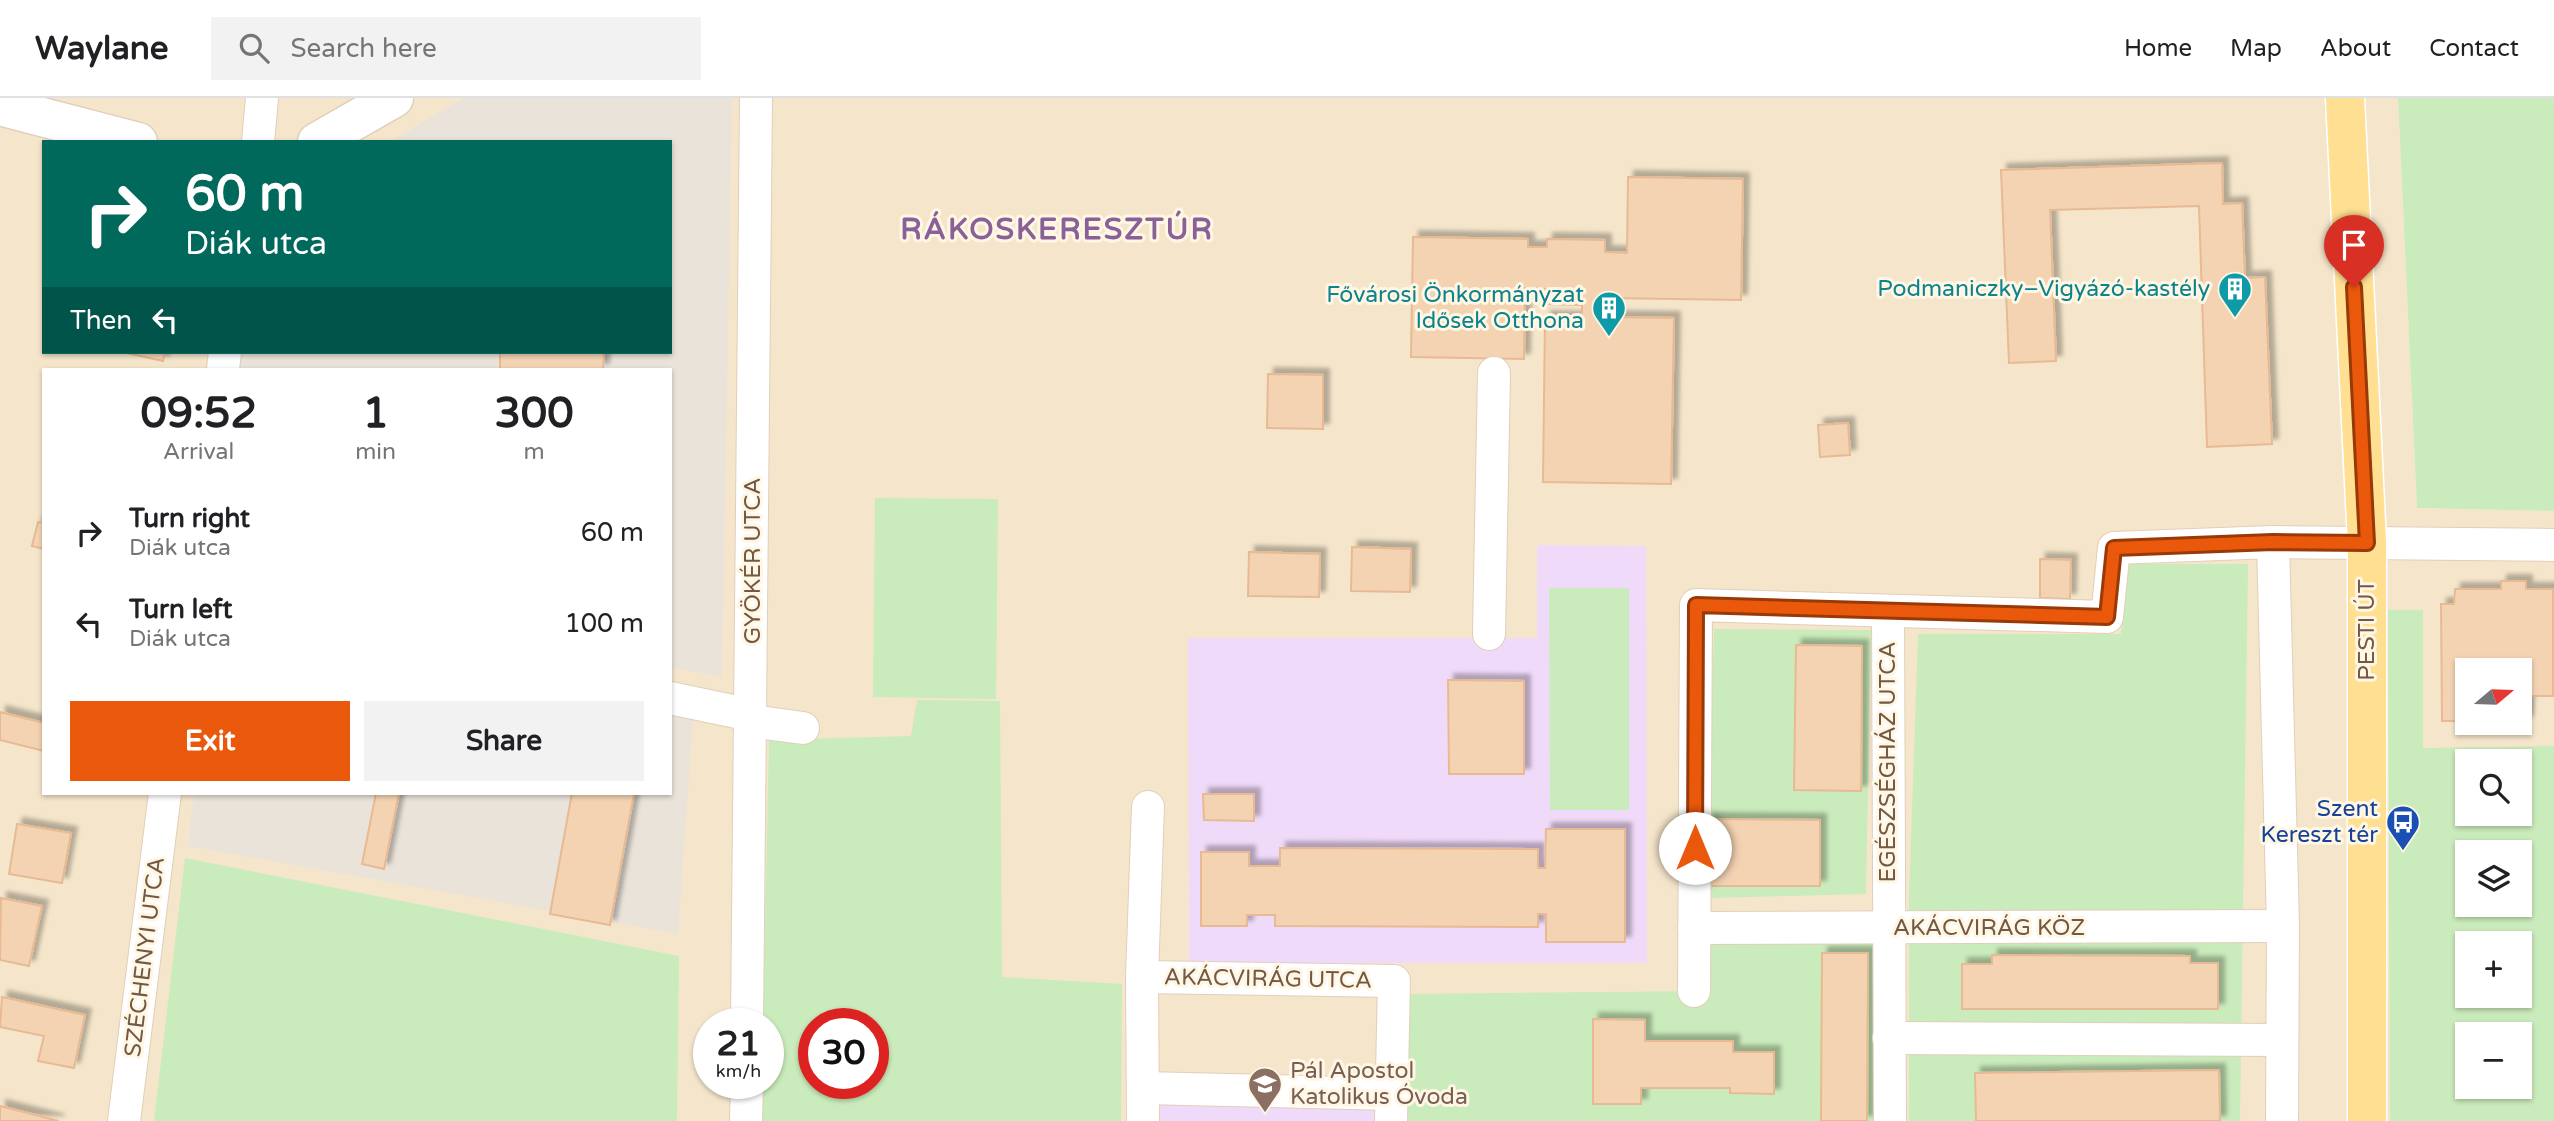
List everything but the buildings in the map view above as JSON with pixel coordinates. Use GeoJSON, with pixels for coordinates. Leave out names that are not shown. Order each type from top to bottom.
{"type":"FeatureCollection","features":[{"type":"Feature","properties":{"kind":"main road","name":"PESTI ÚT"},"geometry":{"type":"LineString","coordinates":[[2345,98],[2367,543],[2367,1121]]}},
{"type":"Feature","properties":{"kind":"street"},"geometry":{"type":"LineString","coordinates":[[258,140],[262,98]]}},
{"type":"Feature","properties":{"kind":"street"},"geometry":{"type":"LineString","coordinates":[[320,140],[394,98]]}},
{"type":"Feature","properties":{"kind":"street","name":"GYÖKÉR UTCA"},"geometry":{"type":"LineString","coordinates":[[747,1008],[756,98]]}},
{"type":"Feature","properties":{"kind":"street"},"geometry":{"type":"LineString","coordinates":[[0,106],[130,140]]}},
{"type":"Feature","properties":{"kind":"street"},"geometry":{"type":"LineString","coordinates":[[1489,634],[1494,373]]}},
{"type":"Feature","properties":{"kind":"street"},"geometry":{"type":"LineString","coordinates":[[2273,542],[2283,926],[2281,1121]]}},
{"type":"Feature","properties":{"kind":"street"},"geometry":{"type":"LineString","coordinates":[[1694,991],[1696,605],[2107,617],[2114,548],[2273,542],[2554,545]]}},
{"type":"Feature","properties":{"kind":"street","name":"EGÉSZSÉGHÁZ UTCA"},"geometry":{"type":"LineString","coordinates":[[1888,612],[1890,1121]]}},
{"type":"Feature","properties":{"kind":"street"},"geometry":{"type":"LineString","coordinates":[[672,698],[751,718],[803,727]]}},
{"type":"Feature","properties":{"kind":"street","name":"SZÉCHENYI UTCA"},"geometry":{"type":"LineString","coordinates":[[124,1121],[165,795]]}},
{"type":"Feature","properties":{"kind":"street"},"geometry":{"type":"LineString","coordinates":[[1143,1121],[1142,977],[1148,807]]}},
{"type":"Feature","properties":{"kind":"street","name":"AKÁCVIRÁG KÖZ"},"geometry":{"type":"LineString","coordinates":[[1694,928],[2283,926]]}},
{"type":"Feature","properties":{"kind":"street","name":"AKÁCVIRÁG UTCA"},"geometry":{"type":"LineString","coordinates":[[1142,977],[1394,981],[1392,1107]]}},
{"type":"Feature","properties":{"kind":"street"},"geometry":{"type":"LineString","coordinates":[[1889,1038],[2282,1040]]}},
{"type":"Feature","properties":{"kind":"street"},"geometry":{"type":"LineString","coordinates":[[1143,1088],[1392,1107]]}},
{"type":"Feature","properties":{"kind":"street"},"geometry":{"type":"LineString","coordinates":[[746,1121],[747,1099]]}},
{"type":"Feature","properties":{"kind":"shaded area"},"geometry":{"type":"Polygon","coordinates":[[[0,98],[2398,98],[2417,508],[2554,511],[2554,1121],[0,1121],[0,98]]]}},
{"type":"Feature","properties":{"kind":"shaded area"},"geometry":{"type":"Polygon","coordinates":[[[463,98],[732,98],[722,677],[672,667],[672,368],[239,368],[242,354],[672,354],[672,140],[393,140],[463,98]]]}},
{"type":"Feature","properties":{"kind":"shaded area"},"geometry":{"type":"Polygon","coordinates":[[[1537,545],[1646,546],[1647,963],[1189,963],[1188,638],[1537,638],[1537,545]]]}},
{"type":"Feature","properties":{"kind":"shaded area"},"geometry":{"type":"Polygon","coordinates":[[[672,715],[693,719],[678,934],[188,846],[194,795],[672,795],[672,715]]]}},
{"type":"Feature","properties":{"kind":"shaded area","name":"Pál Apostol Katolikus Óvoda"},"geometry":{"type":"Polygon","coordinates":[[[1157,1100],[1374,1107],[1374,1121],[1156,1121],[1157,1100]]]}},
{"type":"Feature","properties":{"kind":"green space"},"geometry":{"type":"Polygon","coordinates":[[[2398,98],[2554,98],[2554,511],[2417,508],[2398,98]]]}},
{"type":"Feature","properties":{"kind":"green space"},"geometry":{"type":"Polygon","coordinates":[[[875,498],[998,499],[996,699],[873,697],[875,498]]]}},
{"type":"Feature","properties":{"kind":"green space"},"geometry":{"type":"Polygon","coordinates":[[[2127,564],[2248,564],[2240,1121],[1909,1121],[1909,899],[1918,634],[2121,634],[2127,564]]]}},
{"type":"Feature","properties":{"kind":"green space"},"geometry":{"type":"Polygon","coordinates":[[[1549,588],[1629,588],[1629,810],[1550,810],[1549,588]]]}},
{"type":"Feature","properties":{"kind":"green space"},"geometry":{"type":"Polygon","coordinates":[[[2388,610],[2423,610],[2423,748],[2554,746],[2554,1121],[2390,1121],[2388,610]]]}},
{"type":"Feature","properties":{"kind":"green space"},"geometry":{"type":"Polygon","coordinates":[[[1714,629],[1871,630],[1866,894],[1707,898],[1714,629]]]}},
{"type":"Feature","properties":{"kind":"green space"},"geometry":{"type":"Polygon","coordinates":[[[917,700],[1000,701],[1002,977],[1122,984],[1121,1121],[761,1121],[762,1099],[784,1099],[784,1008],[763,1008],[769,740],[911,736],[917,700]]]}},
{"type":"Feature","properties":{"kind":"green space"},"geometry":{"type":"Polygon","coordinates":[[[185,858],[679,956],[677,1121],[154,1121],[185,858]]]}},
{"type":"Feature","properties":{"kind":"green space"},"geometry":{"type":"Polygon","coordinates":[[[1709,940],[1876,943],[1874,1121],[1405,1121],[1408,994],[1711,991],[1709,940]]]}},
{"type":"Feature","properties":{"kind":"place","name":"Podmaniczky–Vigyázó-kastély"},"geometry":{"type":"Point","coordinates":[2235,319]}},
{"type":"Feature","properties":{"kind":"place","name":"Fővárosi Önkormányzat Idősek Otthona"},"geometry":{"type":"Point","coordinates":[1609,338]}},
{"type":"Feature","properties":{"kind":"place","name":"Szent Kereszt tér"},"geometry":{"type":"Point","coordinates":[2403,852]}},
{"type":"Feature","properties":{"kind":"place","name":"Pál Apostol Katolikus Óvoda"},"geometry":{"type":"Point","coordinates":[1265,1114]}},
{"type":"Feature","properties":{"kind":"district","name":"RÁKOSKERESZTÚR"},"geometry":{"type":"Point","coordinates":[1057,229]}},
{"type":"Feature","properties":{"kind":"route"},"geometry":{"type":"LineString","coordinates":[[1695,848],[1696,605],[2107,617],[2114,548],[2273,542],[2367,543],[2354,287]]}}]}
